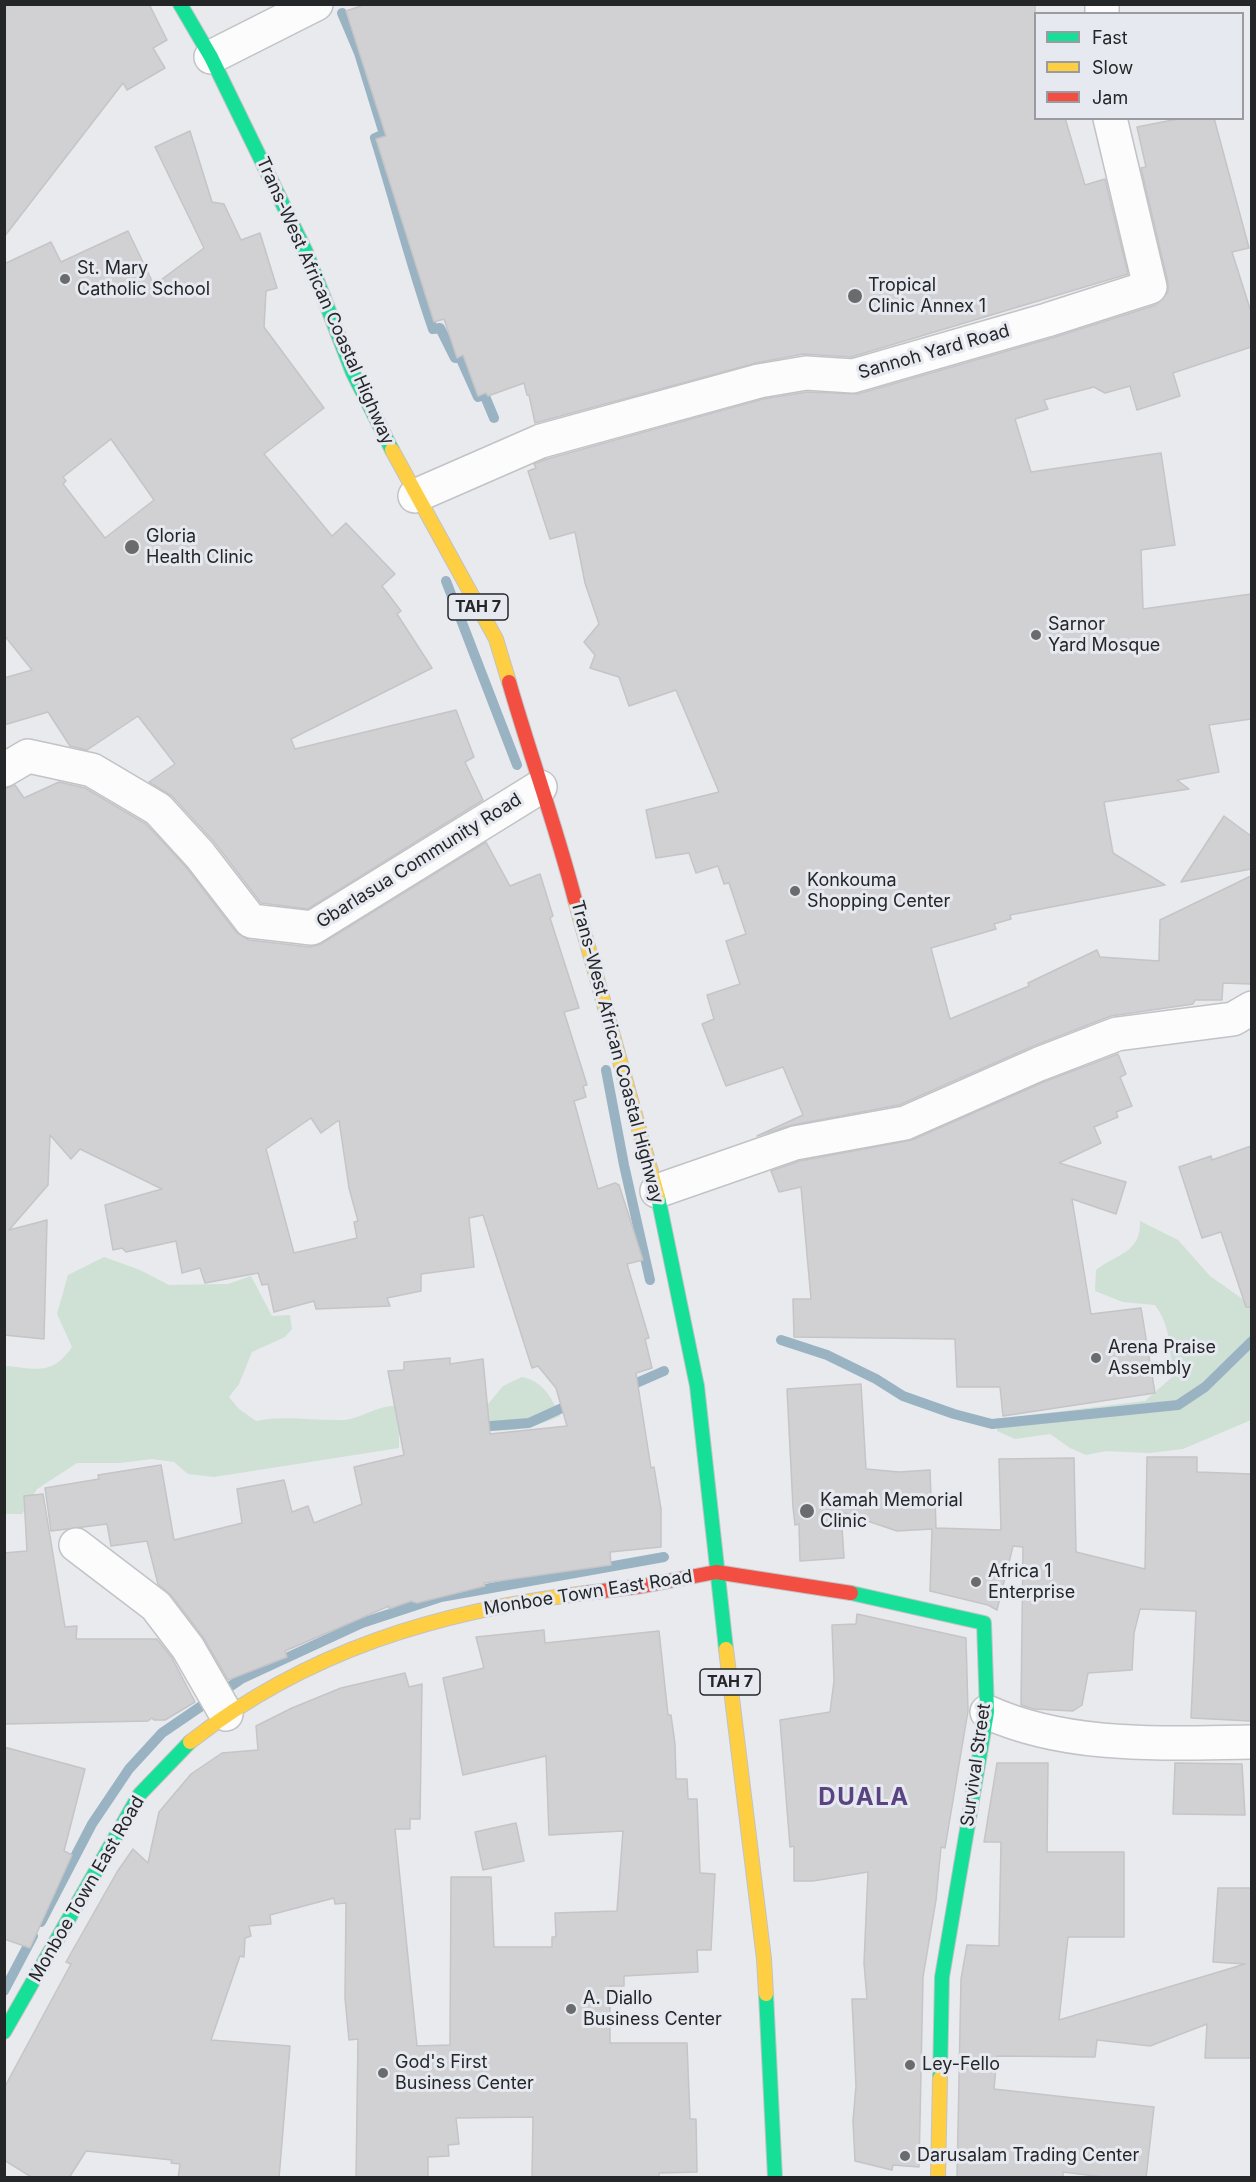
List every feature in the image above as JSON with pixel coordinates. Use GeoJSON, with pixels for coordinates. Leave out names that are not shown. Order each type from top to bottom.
{"type":"FeatureCollection","features":[{"type":"Feature","properties":{"kind":"main road","name":"Trans-West African Coastal Highway"},"geometry":{"type":"LineString","coordinates":[[180,4],[211,57],[306,252],[353,373],[415,496],[496,639],[540,787],[562,849],[657,1191],[697,1386],[716,1572],[764,1959],[776,2178]]}},
{"type":"Feature","properties":{"kind":"main road","name":"Survival Street"},"geometry":{"type":"LineString","coordinates":[[716,1572],[878,1597],[984,1623],[987,1712],[942,1977],[938,2178]]}},
{"type":"Feature","properties":{"kind":"main road","name":"Monboe Town East Road"},"geometry":{"type":"LineString","coordinates":[[4,2032],[140,1794],[186,1745],[226,1714],[287,1678],[357,1646],[447,1618],[512,1602],[643,1586],[716,1572]]}},
{"type":"Feature","properties":{"kind":"street"},"geometry":{"type":"LineString","coordinates":[[211,57],[316,4]]}},
{"type":"Feature","properties":{"kind":"street","name":"Sannoh Yard Road"},"geometry":{"type":"LineString","coordinates":[[415,496],[541,441],[759,381],[806,373],[853,376],[1047,320],[1150,287],[1110,120]]}},
{"type":"Feature","properties":{"kind":"street","name":"Gbarlasua Community Road"},"geometry":{"type":"LineString","coordinates":[[4,770],[28,756],[92,770],[158,809],[200,855],[251,921],[312,928],[540,787]]}},
{"type":"Feature","properties":{"kind":"street"},"geometry":{"type":"LineString","coordinates":[[657,1191],[795,1143],[905,1123],[1039,1064],[1117,1034],[1233,1019],[1251,1008]]}},
{"type":"Feature","properties":{"kind":"street"},"geometry":{"type":"LineString","coordinates":[[75,1545],[156,1606],[188,1648],[226,1714]]}},
{"type":"Feature","properties":{"kind":"street"},"geometry":{"type":"LineString","coordinates":[[987,1712],[1018,1727],[1064,1736],[1147,1743],[1251,1742]]}},
{"type":"Feature","properties":{"kind":"green space"},"geometry":{"type":"Polygon","coordinates":[[[1140,1221],[1178,1240],[1210,1276],[1251,1305],[1251,1420],[1183,1449],[1149,1453],[1106,1451],[1086,1455],[1070,1448],[1050,1434],[1015,1439],[997,1431],[997,1419],[1145,1401],[1171,1378],[1167,1330],[1155,1305],[1123,1302],[1095,1291],[1096,1270],[1132,1246],[1137,1240],[1140,1221]]]}},
{"type":"Feature","properties":{"kind":"green space"},"geometry":{"type":"Polygon","coordinates":[[[104,1257],[140,1270],[169,1285],[228,1284],[251,1276],[272,1316],[290,1315],[292,1329],[285,1337],[252,1352],[239,1384],[229,1397],[239,1409],[256,1421],[288,1418],[343,1420],[392,1406],[484,1409],[503,1386],[522,1377],[530,1379],[541,1387],[550,1397],[560,1416],[543,1423],[514,1429],[420,1430],[399,1434],[399,1448],[214,1477],[188,1474],[174,1462],[152,1459],[120,1463],[77,1463],[37,1489],[22,1514],[5,1514],[5,1366],[34,1369],[50,1367],[64,1357],[72,1347],[57,1314],[68,1275],[104,1257]]]}},
{"type":"Feature","properties":{"kind":"building"},"geometry":{"type":"Polygon","coordinates":[[[4,4],[149,4],[167,40],[153,48],[165,68],[127,90],[123,83],[4,237],[4,4]]]}},
{"type":"Feature","properties":{"kind":"building"},"geometry":{"type":"Polygon","coordinates":[[[367,4],[1035,4],[1034,120],[1066,120],[1085,185],[1105,179],[1128,274],[851,357],[803,354],[756,363],[535,423],[524,383],[488,396],[486,393],[478,396],[463,355],[457,358],[444,319],[434,322],[376,139],[386,136],[346,11],[367,4]]]}},
{"type":"Feature","properties":{"kind":"building"},"geometry":{"type":"Polygon","coordinates":[[[1173,120],[1215,120],[1249,248],[1232,252],[1251,312],[1251,347],[1173,373],[1180,396],[1137,410],[1130,386],[1105,393],[1094,387],[1044,400],[1048,409],[1015,419],[1031,472],[1161,453],[1175,545],[1141,550],[1143,609],[1251,594],[1251,719],[1209,725],[1219,772],[1177,780],[1189,789],[1104,802],[1113,853],[1165,885],[1010,915],[1011,919],[994,924],[996,929],[931,948],[950,1019],[1029,986],[1028,983],[1097,950],[1100,957],[1159,961],[1160,920],[1251,876],[1251,984],[1223,983],[1222,1000],[1195,1000],[1193,1004],[1111,1016],[1031,1047],[899,1105],[792,1125],[757,1136],[803,1115],[783,1067],[726,1086],[702,1024],[714,1019],[707,995],[740,984],[726,941],[746,934],[729,883],[724,884],[718,866],[696,873],[689,853],[656,858],[646,810],[719,792],[676,690],[629,706],[619,677],[590,668],[595,655],[584,642],[599,624],[585,583],[575,532],[550,539],[528,471],[536,468],[534,464],[547,459],[763,399],[807,392],[858,394],[1052,338],[1156,305],[1168,292],[1168,283],[1141,168],[1146,167],[1137,127],[1173,120]]]}},
{"type":"Feature","properties":{"kind":"building"},"geometry":{"type":"Polygon","coordinates":[[[190,131],[212,202],[224,204],[241,240],[260,233],[277,288],[266,291],[264,327],[324,408],[264,454],[332,536],[346,523],[395,574],[382,586],[401,611],[397,614],[432,668],[291,739],[295,749],[456,710],[474,757],[465,762],[483,800],[308,909],[261,903],[215,843],[172,796],[149,782],[175,764],[138,716],[87,750],[70,746],[48,712],[4,725],[4,678],[32,670],[4,635],[4,264],[51,242],[61,262],[128,231],[154,285],[204,248],[155,147],[190,131]],[[111,439],[63,477],[66,481],[63,484],[105,538],[154,500],[111,439]]]}},
{"type":"Feature","properties":{"kind":"building"},"geometry":{"type":"Polygon","coordinates":[[[59,782],[85,788],[146,824],[186,867],[236,932],[249,940],[310,947],[321,944],[486,842],[510,886],[540,874],[553,916],[550,918],[579,1008],[564,1012],[587,1085],[583,1086],[586,1097],[574,1101],[598,1189],[615,1183],[619,1185],[643,1260],[627,1264],[649,1338],[645,1339],[652,1368],[636,1373],[651,1468],[654,1467],[661,1509],[661,1547],[610,1552],[611,1565],[484,1583],[485,1586],[417,1603],[411,1601],[389,1609],[389,1606],[285,1651],[287,1657],[228,1680],[203,1637],[171,1595],[158,1584],[147,1541],[111,1546],[107,1524],[51,1531],[45,1488],[99,1479],[98,1475],[161,1465],[174,1540],[242,1523],[237,1489],[284,1480],[292,1512],[308,1506],[314,1523],[362,1504],[354,1467],[404,1455],[388,1371],[404,1370],[404,1362],[450,1358],[450,1364],[483,1359],[490,1434],[567,1426],[556,1388],[538,1366],[532,1368],[483,1215],[469,1218],[474,1267],[421,1274],[421,1291],[387,1298],[390,1306],[316,1309],[314,1301],[274,1312],[268,1284],[262,1285],[258,1273],[205,1283],[200,1268],[182,1273],[176,1241],[126,1252],[122,1248],[113,1250],[105,1205],[162,1189],[80,1149],[71,1159],[50,1135],[48,1185],[9,1230],[47,1220],[44,1339],[4,1335],[4,789],[15,785],[24,798],[59,782]],[[311,1118],[266,1149],[294,1253],[357,1238],[354,1222],[358,1221],[349,1188],[339,1120],[321,1133],[311,1118]]]}},
{"type":"Feature","properties":{"kind":"building"},"geometry":{"type":"Polygon","coordinates":[[[1224,816],[1251,836],[1251,869],[1181,882],[1224,816]]]}},
{"type":"Feature","properties":{"kind":"building"},"geometry":{"type":"Polygon","coordinates":[[[1118,1054],[1126,1074],[1120,1077],[1132,1106],[1116,1112],[1118,1117],[1094,1127],[1101,1143],[1059,1163],[1126,1182],[1116,1214],[1072,1199],[1091,1314],[1141,1308],[1155,1393],[1003,1416],[1000,1387],[957,1387],[955,1339],[794,1337],[793,1299],[811,1299],[801,1187],[779,1192],[771,1171],[800,1161],[912,1140],[1046,1081],[1118,1054]]]}},
{"type":"Feature","properties":{"kind":"building"},"geometry":{"type":"Polygon","coordinates":[[[1251,1146],[1251,1307],[1246,1307],[1221,1232],[1202,1238],[1179,1167],[1211,1156],[1212,1160],[1251,1146]]]}},
{"type":"Feature","properties":{"kind":"building"},"geometry":{"type":"Polygon","coordinates":[[[861,1384],[866,1469],[899,1472],[930,1470],[931,1498],[935,1498],[936,1528],[1001,1530],[999,1459],[1074,1458],[1076,1552],[1145,1569],[1147,1457],[1197,1457],[1197,1472],[1251,1474],[1251,1721],[1191,1718],[1196,1611],[1140,1609],[1134,1633],[1132,1670],[1088,1673],[1082,1705],[1073,1711],[1034,1709],[1021,1705],[1023,1547],[1013,1546],[997,1610],[988,1605],[930,1591],[932,1529],[897,1531],[841,1512],[844,1558],[800,1561],[799,1524],[795,1525],[793,1507],[787,1389],[861,1384]]]}},
{"type":"Feature","properties":{"kind":"building"},"geometry":{"type":"Polygon","coordinates":[[[43,1494],[65,1627],[77,1626],[76,1639],[157,1639],[172,1658],[195,1702],[165,1720],[152,1718],[148,1721],[4,1724],[4,1553],[27,1551],[24,1496],[43,1494]]]}},
{"type":"Feature","properties":{"kind":"building"},"geometry":{"type":"Polygon","coordinates":[[[857,1614],[966,1638],[968,1711],[945,1848],[941,1847],[936,1900],[923,1977],[919,2167],[893,2165],[892,2170],[855,2161],[853,2121],[856,2086],[852,1999],[867,1999],[864,1963],[868,1872],[813,1881],[794,1881],[794,1846],[790,1847],[780,1720],[830,1712],[834,1681],[832,1625],[856,1624],[857,1614]]]}},
{"type":"Feature","properties":{"kind":"building"},"geometry":{"type":"Polygon","coordinates":[[[544,1630],[545,1643],[659,1631],[668,1715],[671,1715],[675,1744],[676,1779],[687,1779],[688,1799],[697,1799],[700,1873],[715,1874],[711,1950],[697,1950],[698,1972],[624,1976],[624,1986],[610,1986],[610,2043],[687,2043],[690,2119],[696,2119],[697,2172],[659,2173],[659,2178],[532,2178],[533,2117],[456,2118],[459,2144],[448,2145],[449,2156],[428,2157],[428,2178],[356,2178],[358,2039],[349,2040],[345,1998],[346,1903],[335,1904],[334,1898],[270,1915],[271,1924],[249,1926],[251,1936],[245,1938],[244,1957],[240,1956],[211,2040],[290,2046],[279,2178],[178,2178],[180,2164],[171,2163],[172,2160],[86,2151],[69,2178],[33,2178],[4,2160],[4,2088],[71,1964],[66,1962],[117,1872],[133,1849],[148,1863],[159,1812],[191,1774],[222,1753],[258,1750],[256,1726],[341,1688],[405,1673],[409,1687],[422,1684],[420,1819],[410,1819],[410,1829],[395,1829],[417,2046],[450,2045],[451,1877],[491,1877],[494,1947],[552,1947],[552,1937],[556,1937],[555,1913],[617,1911],[623,1831],[549,1835],[546,1756],[463,1775],[443,1678],[484,1668],[476,1637],[544,1630]]]}},
{"type":"Feature","properties":{"kind":"building"},"geometry":{"type":"Polygon","coordinates":[[[4,1747],[85,1769],[64,1851],[72,1855],[30,1948],[4,1939],[4,1747]]]}},
{"type":"Feature","properties":{"kind":"building"},"geometry":{"type":"Polygon","coordinates":[[[997,1763],[1048,1763],[1047,1852],[1124,1852],[1124,1937],[1068,1937],[1059,2020],[1245,1964],[1213,1962],[1218,1888],[1251,1888],[1251,2058],[1205,2058],[1207,2024],[1150,2046],[1097,2040],[1095,2057],[997,2056],[994,2089],[1154,2107],[1146,2178],[1112,2178],[1063,2172],[1063,2178],[957,2178],[961,1979],[967,1945],[999,1946],[1001,1842],[984,1842],[997,1763]]]}},
{"type":"Feature","properties":{"kind":"building"},"geometry":{"type":"Polygon","coordinates":[[[1175,1763],[1242,1764],[1245,1815],[1173,1814],[1175,1763]]]}},
{"type":"Feature","properties":{"kind":"building"},"geometry":{"type":"Polygon","coordinates":[[[516,1823],[524,1861],[483,1870],[475,1832],[516,1823]]]}},
{"type":"Feature","properties":{"kind":"waterway"},"geometry":{"type":"LineString","coordinates":[[342,13],[359,53],[384,134],[375,138],[433,329],[440,328],[455,358],[460,357],[478,397],[484,394],[494,418]]}},
{"type":"Feature","properties":{"kind":"waterway"},"geometry":{"type":"LineString","coordinates":[[446,581],[517,765]]}},
{"type":"Feature","properties":{"kind":"waterway"},"geometry":{"type":"LineString","coordinates":[[606,1070],[624,1165],[650,1280]]}},
{"type":"Feature","properties":{"kind":"waterway"},"geometry":{"type":"LineString","coordinates":[[781,1340],[827,1355],[876,1379],[903,1396],[954,1414],[992,1424],[1178,1405],[1205,1387],[1252,1341]]}},
{"type":"Feature","properties":{"kind":"waterway"},"geometry":{"type":"LineString","coordinates":[[625,1388],[664,1371]]}},
{"type":"Feature","properties":{"kind":"waterway"},"geometry":{"type":"LineString","coordinates":[[491,1426],[529,1423],[573,1403]]}},
{"type":"Feature","properties":{"kind":"waterway"},"geometry":{"type":"LineString","coordinates":[[41,1922],[92,1824],[129,1769],[162,1733],[241,1679],[362,1623],[441,1597],[664,1557]]}},
{"type":"Feature","properties":{"kind":"waterway"},"geometry":{"type":"LineString","coordinates":[[4,1991],[33,1936]]}},
{"type":"Feature","properties":{"kind":"traffic: fast"},"geometry":{"type":"LineString","coordinates":[[180,4],[211,57],[306,252],[353,373],[392,450]]}},
{"type":"Feature","properties":{"kind":"traffic: fast"},"geometry":{"type":"LineString","coordinates":[[658,1197],[697,1386],[726,1649]]}},
{"type":"Feature","properties":{"kind":"traffic: fast"},"geometry":{"type":"LineString","coordinates":[[851,1593],[984,1623],[987,1712],[942,1977],[940,2078]]}},
{"type":"Feature","properties":{"kind":"traffic: fast"},"geometry":{"type":"LineString","coordinates":[[4,2032],[140,1794],[190,1742]]}},
{"type":"Feature","properties":{"kind":"traffic: fast"},"geometry":{"type":"LineString","coordinates":[[766,1994],[775,2178]]}},
{"type":"Feature","properties":{"kind":"traffic: slow"},"geometry":{"type":"LineString","coordinates":[[392,450],[496,639],[509,682]]}},
{"type":"Feature","properties":{"kind":"traffic: slow"},"geometry":{"type":"LineString","coordinates":[[575,900],[658,1197]]}},
{"type":"Feature","properties":{"kind":"traffic: slow"},"geometry":{"type":"LineString","coordinates":[[190,1742],[235,1710],[281,1682],[328,1659],[377,1640],[479,1611],[586,1593]]}},
{"type":"Feature","properties":{"kind":"traffic: slow"},"geometry":{"type":"LineString","coordinates":[[726,1649],[764,1959],[766,1994]]}},
{"type":"Feature","properties":{"kind":"traffic: slow"},"geometry":{"type":"LineString","coordinates":[[938,2178],[940,2078]]}},
{"type":"Feature","properties":{"kind":"traffic: jam"},"geometry":{"type":"LineString","coordinates":[[509,682],[575,900]]}},
{"type":"Feature","properties":{"kind":"traffic: jam"},"geometry":{"type":"LineString","coordinates":[[586,1593],[643,1586],[716,1572],[851,1593]]}},
{"type":"Feature","properties":{"kind":"place","name":"St. Mary Catholic School"},"geometry":{"type":"Point","coordinates":[65,279]}},
{"type":"Feature","properties":{"kind":"place","name":"Tropical Clinic Annex 1"},"geometry":{"type":"Point","coordinates":[855,296]}},
{"type":"Feature","properties":{"kind":"place","name":"Gloria Health Clinic"},"geometry":{"type":"Point","coordinates":[132,547]}},
{"type":"Feature","properties":{"kind":"place","name":"Sarnor Yard Mosque"},"geometry":{"type":"Point","coordinates":[1036,635]}},
{"type":"Feature","properties":{"kind":"place","name":"Konkouma Shopping Center"},"geometry":{"type":"Point","coordinates":[795,891]}},
{"type":"Feature","properties":{"kind":"place","name":"Arena Praise Assembly"},"geometry":{"type":"Point","coordinates":[1096,1358]}},
{"type":"Feature","properties":{"kind":"place","name":"Kamah Memorial Clinic"},"geometry":{"type":"Point","coordinates":[807,1511]}},
{"type":"Feature","properties":{"kind":"place","name":"Africa 1 Enterprise"},"geometry":{"type":"Point","coordinates":[976,1582]}},
{"type":"Feature","properties":{"kind":"place","name":"A. Diallo Business Center"},"geometry":{"type":"Point","coordinates":[571,2009]}},
{"type":"Feature","properties":{"kind":"place","name":"Ley-Fello"},"geometry":{"type":"Point","coordinates":[910,2065]}},
{"type":"Feature","properties":{"kind":"place","name":"God's First Business Center"},"geometry":{"type":"Point","coordinates":[383,2073]}},
{"type":"Feature","properties":{"kind":"place","name":"Darusalam Trading Center"},"geometry":{"type":"Point","coordinates":[905,2156]}},
{"type":"Feature","properties":{"kind":"district","name":"DUALA"},"geometry":{"type":"Point","coordinates":[864,1798]}}]}
